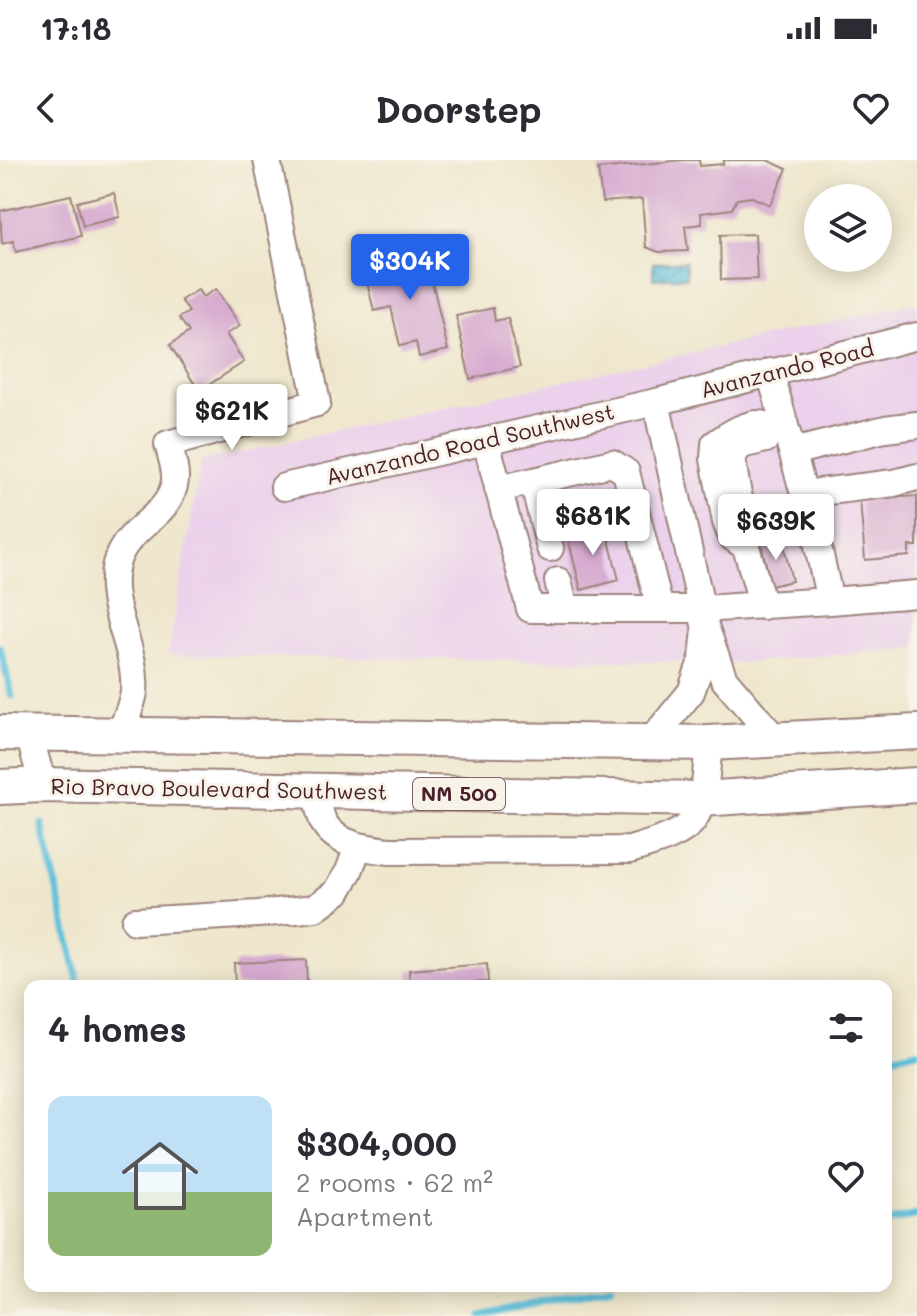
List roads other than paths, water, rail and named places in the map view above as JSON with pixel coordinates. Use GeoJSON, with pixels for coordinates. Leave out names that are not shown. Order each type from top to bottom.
{"type":"FeatureCollection","features":[{"type":"Feature","properties":{"kind":"main road"},"geometry":{"type":"LineString","coordinates":[[14,732],[709,743],[917,732]]}},
{"type":"Feature","properties":{"kind":"main road","name":"Rio Bravo Boulevard Southwest"},"geometry":{"type":"LineString","coordinates":[[0,787],[43,785],[701,799],[917,785]]}},
{"type":"Feature","properties":{"kind":"street"},"geometry":{"type":"LineString","coordinates":[[121,733],[134,691],[129,651],[114,595],[116,564],[130,536],[168,503],[176,479],[168,444],[317,403],[267,160]]}},
{"type":"Feature","properties":{"kind":"street","name":"Avanzando Road"},"geometry":{"type":"LineString","coordinates":[[656,402],[917,336]]}},
{"type":"Feature","properties":{"kind":"street"},"geometry":{"type":"LineString","coordinates":[[770,372],[779,427],[792,452],[830,601]]}},
{"type":"Feature","properties":{"kind":"street"},"geometry":{"type":"LineString","coordinates":[[656,402],[704,619],[724,679],[776,740]]}},
{"type":"Feature","properties":{"kind":"street","name":"Avanzando Road Southwest"},"geometry":{"type":"LineString","coordinates":[[284,487],[656,402]]}},
{"type":"Feature","properties":{"kind":"street"},"geometry":{"type":"LineString","coordinates":[[763,606],[746,547],[732,537],[726,522],[714,459],[715,444],[730,434],[758,424],[779,427]]}},
{"type":"Feature","properties":{"kind":"street"},"geometry":{"type":"LineString","coordinates":[[792,452],[885,429],[917,425]]}},
{"type":"Feature","properties":{"kind":"street"},"geometry":{"type":"LineString","coordinates":[[486,441],[530,609],[660,609],[704,619],[763,606],[917,594]]}},
{"type":"Feature","properties":{"kind":"street"},"geometry":{"type":"LineString","coordinates":[[498,489],[612,463],[626,472],[660,609]]}},
{"type":"Feature","properties":{"kind":"street"},"geometry":{"type":"LineString","coordinates":[[804,494],[894,483],[917,477]]}},
{"type":"Feature","properties":{"kind":"street"},"geometry":{"type":"LineString","coordinates":[[533,481],[550,548]]}},
{"type":"Feature","properties":{"kind":"street"},"geometry":{"type":"LineString","coordinates":[[558,581],[565,609]]}},
{"type":"Feature","properties":{"kind":"street"},"geometry":{"type":"LineString","coordinates":[[650,742],[691,692],[703,658],[704,619]]}},
{"type":"Feature","properties":{"kind":"street"},"geometry":{"type":"LineString","coordinates":[[14,732],[43,785]]}},
{"type":"Feature","properties":{"kind":"street"},"geometry":{"type":"LineString","coordinates":[[315,791],[325,824],[337,836],[358,847],[389,851],[630,850],[666,838],[693,821],[701,799],[709,743]]}},
{"type":"Feature","properties":{"kind":"street"},"geometry":{"type":"LineString","coordinates":[[135,921],[315,908],[337,892],[358,847]]}},
{"type":"Feature","properties":{"kind":"water"},"geometry":{"type":"Polygon","coordinates":[[[686,262],[686,277],[653,279],[653,263],[686,262]]]}},
{"type":"Feature","properties":{"kind":"waterway"},"geometry":{"type":"LineString","coordinates":[[0,647],[12,696]]}},
{"type":"Feature","properties":{"kind":"waterway"},"geometry":{"type":"LineString","coordinates":[[42,824],[78,980]]}},
{"type":"Feature","properties":{"kind":"waterway"},"geometry":{"type":"LineString","coordinates":[[892,1057],[917,1051]]}},
{"type":"Feature","properties":{"kind":"waterway"},"geometry":{"type":"LineString","coordinates":[[892,1221],[917,1215]]}},
{"type":"Feature","properties":{"kind":"waterway"},"geometry":{"type":"LineString","coordinates":[[481,1316],[585,1292]]}}]}
